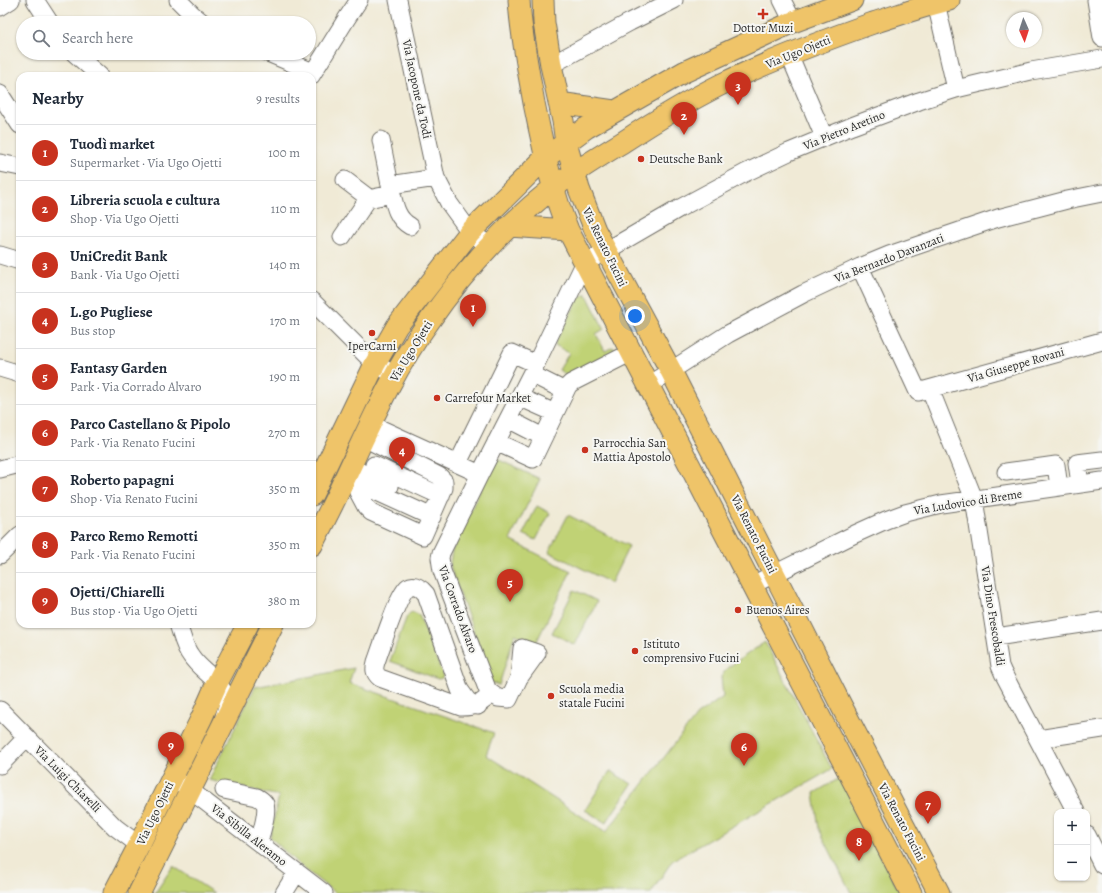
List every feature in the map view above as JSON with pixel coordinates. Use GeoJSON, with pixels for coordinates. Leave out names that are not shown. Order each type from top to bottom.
{"type":"FeatureCollection","features":[{"type":"Feature","properties":{"kind":"main road","name":"Via Renato Fucini"},"geometry":{"type":"LineString","coordinates":[[519,0],[522,36],[545,158],[553,188],[568,230],[630,354],[752,585],[911,893]]}},
{"type":"Feature","properties":{"kind":"main road","name":"Via Renato Fucini"},"geometry":{"type":"LineString","coordinates":[[543,0],[544,22],[566,143],[586,209],[605,252],[671,371],[939,893]]}},
{"type":"Feature","properties":{"kind":"main road"},"geometry":{"type":"LineString","coordinates":[[566,143],[586,128],[614,111],[690,69],[793,22],[852,0]]}},
{"type":"Feature","properties":{"kind":"main road","name":"Via Ugo Ojetti"},"geometry":{"type":"LineString","coordinates":[[316,538],[349,478],[367,431],[395,375],[417,339],[445,299],[475,262],[509,226],[553,188],[651,124],[707,92],[748,72],[789,54],[850,31],[943,2]]}},
{"type":"Feature","properties":{"kind":"main road"},"geometry":{"type":"LineString","coordinates":[[559,103],[614,111]]}},
{"type":"Feature","properties":{"kind":"main road","name":"Via Ugo Ojetti"},"geometry":{"type":"LineString","coordinates":[[318,484],[375,364],[408,311],[470,232],[545,158],[566,143]]}},
{"type":"Feature","properties":{"kind":"main road"},"geometry":{"type":"LineString","coordinates":[[509,226],[568,230]]}},
{"type":"Feature","properties":{"kind":"main road","name":"Via Ugo Ojetti"},"geometry":{"type":"LineString","coordinates":[[114,893],[173,777],[217,683],[246,628]]}},
{"type":"Feature","properties":{"kind":"main road","name":"Via Ugo Ojetti"},"geometry":{"type":"LineString","coordinates":[[139,893],[271,628]]}},
{"type":"Feature","properties":{"kind":"street"},"geometry":{"type":"LineString","coordinates":[[0,7],[12,0]]}},
{"type":"Feature","properties":{"kind":"street"},"geometry":{"type":"LineString","coordinates":[[35,0],[45,16]]}},
{"type":"Feature","properties":{"kind":"street"},"geometry":{"type":"LineString","coordinates":[[178,0],[193,16]]}},
{"type":"Feature","properties":{"kind":"street"},"geometry":{"type":"LineString","coordinates":[[313,72],[360,0]]}},
{"type":"Feature","properties":{"kind":"street","name":"Via Jacopone da Todi"},"geometry":{"type":"LineString","coordinates":[[398,0],[436,178],[448,203],[470,232],[490,246]]}},
{"type":"Feature","properties":{"kind":"street"},"geometry":{"type":"LineString","coordinates":[[530,79],[540,84],[545,83],[552,71],[624,25],[674,0]]}},
{"type":"Feature","properties":{"kind":"street"},"geometry":{"type":"LineString","coordinates":[[782,0],[793,22]]}},
{"type":"Feature","properties":{"kind":"street"},"geometry":{"type":"LineString","coordinates":[[1096,0],[1102,38]]}},
{"type":"Feature","properties":{"kind":"street"},"geometry":{"type":"LineString","coordinates":[[943,2],[956,89]]}},
{"type":"Feature","properties":{"kind":"street"},"geometry":{"type":"LineString","coordinates":[[789,54],[824,137]]}},
{"type":"Feature","properties":{"kind":"street","name":"Via Pietro Aretino"},"geometry":{"type":"LineString","coordinates":[[585,265],[590,260],[670,214],[782,155],[886,112],[956,89],[1019,74],[1102,59]]}},
{"type":"Feature","properties":{"kind":"street"},"geometry":{"type":"LineString","coordinates":[[82,60],[95,72]]}},
{"type":"Feature","properties":{"kind":"street"},"geometry":{"type":"LineString","coordinates":[[283,60],[308,72]]}},
{"type":"Feature","properties":{"kind":"street"},"geometry":{"type":"LineString","coordinates":[[0,94],[16,119]]}},
{"type":"Feature","properties":{"kind":"street"},"geometry":{"type":"LineString","coordinates":[[381,140],[391,190],[398,215],[410,226]]}},
{"type":"Feature","properties":{"kind":"street"},"geometry":{"type":"LineString","coordinates":[[0,163],[16,166]]}},
{"type":"Feature","properties":{"kind":"street"},"geometry":{"type":"LineString","coordinates":[[342,237],[368,199],[391,190],[436,178]]}},
{"type":"Feature","properties":{"kind":"street"},"geometry":{"type":"LineString","coordinates":[[345,180],[370,199]]}},
{"type":"Feature","properties":{"kind":"street","name":"Via Bernardo Davanzati"},"geometry":{"type":"LineString","coordinates":[[648,386],[728,334],[860,266],[998,218],[1055,203],[1102,193]]}},
{"type":"Feature","properties":{"kind":"street"},"geometry":{"type":"LineString","coordinates":[[0,255],[16,260]]}},
{"type":"Feature","properties":{"kind":"street","name":"Via Corrado Alvaro"},"geometry":{"type":"LineString","coordinates":[[492,694],[488,691],[442,571],[440,558],[441,553],[585,265]]}},
{"type":"Feature","properties":{"kind":"street","name":"Via Dino Frescobaldi"},"geometry":{"type":"LineString","coordinates":[[860,266],[924,390],[974,499],[1003,673],[1074,809]]}},
{"type":"Feature","properties":{"kind":"street"},"geometry":{"type":"LineString","coordinates":[[316,305],[375,364],[395,375]]}},
{"type":"Feature","properties":{"kind":"street","name":"Via Giuseppe Rovani"},"geometry":{"type":"LineString","coordinates":[[924,390],[1102,340]]}},
{"type":"Feature","properties":{"kind":"street"},"geometry":{"type":"LineString","coordinates":[[458,463],[512,353],[565,391]]}},
{"type":"Feature","properties":{"kind":"street"},"geometry":{"type":"LineString","coordinates":[[496,442],[533,459],[568,386],[575,380],[630,354]]}},
{"type":"Feature","properties":{"kind":"street"},"geometry":{"type":"LineString","coordinates":[[0,368],[16,373]]}},
{"type":"Feature","properties":{"kind":"street"},"geometry":{"type":"LineString","coordinates":[[519,397],[554,414]]}},
{"type":"Feature","properties":{"kind":"street"},"geometry":{"type":"LineString","coordinates":[[508,419],[543,437]]}},
{"type":"Feature","properties":{"kind":"street"},"geometry":{"type":"LineString","coordinates":[[367,431],[458,463],[480,474]]}},
{"type":"Feature","properties":{"kind":"street"},"geometry":{"type":"LineString","coordinates":[[367,431],[441,477],[444,485],[434,512]]}},
{"type":"Feature","properties":{"kind":"street"},"geometry":{"type":"LineString","coordinates":[[1080,484],[1077,463],[1102,460]]}},
{"type":"Feature","properties":{"kind":"street"},"geometry":{"type":"LineString","coordinates":[[0,469],[16,465]]}},
{"type":"Feature","properties":{"kind":"street"},"geometry":{"type":"LineString","coordinates":[[1006,472],[1056,465],[1059,488]]}},
{"type":"Feature","properties":{"kind":"street"},"geometry":{"type":"LineString","coordinates":[[349,478],[373,490],[434,512]]}},
{"type":"Feature","properties":{"kind":"street"},"geometry":{"type":"LineString","coordinates":[[318,484],[349,478],[434,512]]}},
{"type":"Feature","properties":{"kind":"street","name":"Via Ludovico di Breme"},"geometry":{"type":"LineString","coordinates":[[752,585],[855,534],[896,516],[929,507],[974,499],[1102,481]]}},
{"type":"Feature","properties":{"kind":"street"},"geometry":{"type":"LineString","coordinates":[[0,555],[16,539]]}},
{"type":"Feature","properties":{"kind":"street"},"geometry":{"type":"LineString","coordinates":[[478,706],[468,701],[460,690],[426,594],[417,586],[411,586],[405,589],[396,607],[374,669],[380,678],[461,707],[471,707],[478,706],[492,694],[498,698],[509,699],[519,678]]}},
{"type":"Feature","properties":{"kind":"street"},"geometry":{"type":"LineString","coordinates":[[996,637],[1102,621]]}},
{"type":"Feature","properties":{"kind":"street"},"geometry":{"type":"LineString","coordinates":[[179,628],[190,656],[224,692],[227,703],[223,725]]}},
{"type":"Feature","properties":{"kind":"street","name":"Via Luigi Chiarelli"},"geometry":{"type":"LineString","coordinates":[[0,710],[115,827],[139,845]]}},
{"type":"Feature","properties":{"kind":"street"},"geometry":{"type":"LineString","coordinates":[[1038,739],[1102,729]]}},
{"type":"Feature","properties":{"kind":"street"},"geometry":{"type":"LineString","coordinates":[[0,765],[27,738]]}},
{"type":"Feature","properties":{"kind":"street","name":"Via Sibilla Aleramo"},"geometry":{"type":"LineString","coordinates":[[173,777],[324,893]]}},
{"type":"Feature","properties":{"kind":"street"},"geometry":{"type":"LineString","coordinates":[[224,790],[257,797],[265,803],[265,815],[258,842]]}},
{"type":"Feature","properties":{"kind":"street"},"geometry":{"type":"LineString","coordinates":[[1090,840],[1102,865]]}},
{"type":"Feature","properties":{"kind":"street"},"geometry":{"type":"LineString","coordinates":[[284,893],[297,872]]}},
{"type":"Feature","properties":{"kind":"green space"},"geometry":{"type":"Polygon","coordinates":[[[587,295],[604,329],[596,334],[605,351],[613,347],[616,352],[568,376],[559,370],[569,353],[555,345],[555,342],[579,298],[587,295]]]}},
{"type":"Feature","properties":{"kind":"green space"},"geometry":{"type":"Polygon","coordinates":[[[495,458],[540,479],[510,540],[571,571],[536,643],[515,634],[499,685],[492,683],[450,563],[452,551],[495,458]]]}},
{"type":"Feature","properties":{"kind":"green space"},"geometry":{"type":"Polygon","coordinates":[[[537,506],[550,513],[536,540],[523,534],[537,506]]]}},
{"type":"Feature","properties":{"kind":"green space"},"geometry":{"type":"Polygon","coordinates":[[[568,515],[629,546],[611,583],[549,552],[568,515]]]}},
{"type":"Feature","properties":{"kind":"green space"},"geometry":{"type":"Polygon","coordinates":[[[574,590],[597,601],[575,645],[552,633],[574,590]]]}},
{"type":"Feature","properties":{"kind":"green space"},"geometry":{"type":"Polygon","coordinates":[[[411,612],[419,615],[443,675],[442,678],[438,679],[390,661],[407,616],[411,612]]]}},
{"type":"Feature","properties":{"kind":"green space"},"geometry":{"type":"Polygon","coordinates":[[[765,642],[832,769],[672,861],[651,893],[335,893],[297,863],[270,837],[279,796],[209,780],[255,687],[354,668],[349,683],[494,733],[486,755],[606,832],[697,715],[723,697],[721,677],[727,668],[765,642]]]}},
{"type":"Feature","properties":{"kind":"green space"},"geometry":{"type":"Polygon","coordinates":[[[610,771],[632,784],[606,823],[585,810],[610,771]]]}},
{"type":"Feature","properties":{"kind":"green space"},"geometry":{"type":"Polygon","coordinates":[[[840,778],[900,893],[851,893],[819,829],[814,793],[840,778]]]}},
{"type":"Feature","properties":{"kind":"green space"},"geometry":{"type":"Polygon","coordinates":[[[173,866],[214,893],[155,893],[173,866]]]}},
{"type":"Feature","properties":{"kind":"place","name":"Dottor Muzi"},"geometry":{"type":"Point","coordinates":[763,14]}},
{"type":"Feature","properties":{"kind":"place","name":"UniCredit Bank"},"geometry":{"type":"Point","coordinates":[738,105]}},
{"type":"Feature","properties":{"kind":"place","name":"Libreria scuola e cultura"},"geometry":{"type":"Point","coordinates":[684,135]}},
{"type":"Feature","properties":{"kind":"place","name":"Deutsche Bank"},"geometry":{"type":"Point","coordinates":[641,159]}},
{"type":"Feature","properties":{"kind":"place","name":"Tuodì market"},"geometry":{"type":"Point","coordinates":[473,327]}},
{"type":"Feature","properties":{"kind":"place","name":"IperCarni"},"geometry":{"type":"Point","coordinates":[372,333]}},
{"type":"Feature","properties":{"kind":"place","name":"Carrefour Market"},"geometry":{"type":"Point","coordinates":[437,398]}},
{"type":"Feature","properties":{"kind":"place","name":"Parrocchia San Mattia Apostolo"},"geometry":{"type":"Point","coordinates":[585,450]}},
{"type":"Feature","properties":{"kind":"place","name":"L.go Pugliese"},"geometry":{"type":"Point","coordinates":[402,470]}},
{"type":"Feature","properties":{"kind":"place","name":"Fantasy Garden"},"geometry":{"type":"Point","coordinates":[510,602]}},
{"type":"Feature","properties":{"kind":"place","name":"Buenos Aires"},"geometry":{"type":"Point","coordinates":[738,610]}},
{"type":"Feature","properties":{"kind":"place","name":"Istituto comprensivo Fucini"},"geometry":{"type":"Point","coordinates":[635,651]}},
{"type":"Feature","properties":{"kind":"place","name":"Scuola media statale Fucini"},"geometry":{"type":"Point","coordinates":[551,696]}},
{"type":"Feature","properties":{"kind":"place","name":"Ojetti/Chiarelli"},"geometry":{"type":"Point","coordinates":[171,765]}},
{"type":"Feature","properties":{"kind":"place","name":"Parco Castellano & Pipolo"},"geometry":{"type":"Point","coordinates":[744,766]}},
{"type":"Feature","properties":{"kind":"place","name":"Roberto papagni"},"geometry":{"type":"Point","coordinates":[928,824]}},
{"type":"Feature","properties":{"kind":"place","name":"Parco Remo Remotti"},"geometry":{"type":"Point","coordinates":[859,861]}}]}
